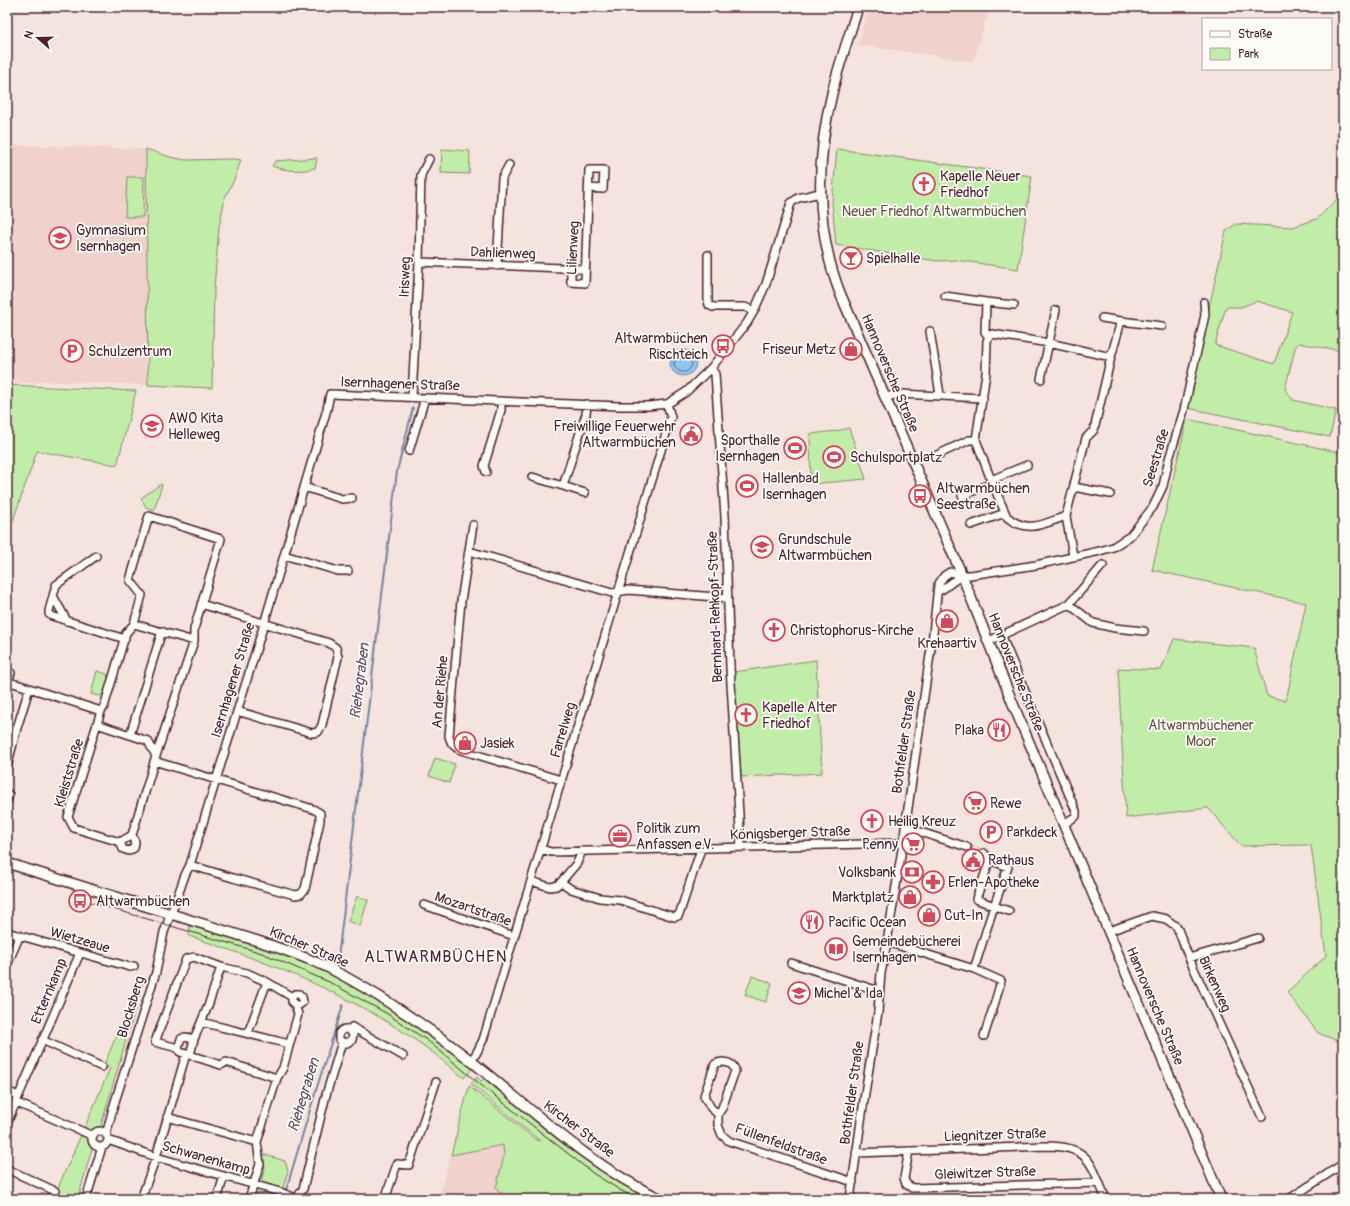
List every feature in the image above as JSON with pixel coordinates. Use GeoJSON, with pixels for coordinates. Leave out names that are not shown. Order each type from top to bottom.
{"type":"FeatureCollection","features":[{"type":"Feature","properties":{"kind":"main road","name":"Hannoversche Straße"},"geometry":{"type":"LineString","coordinates":[[858,7],[833,88],[822,141],[820,193],[824,233],[830,264],[962,575],[1013,704],[1221,1199]]}},
{"type":"Feature","properties":{"kind":"main road","name":"Kircher Straße"},"geometry":{"type":"LineString","coordinates":[[7,863],[268,944],[297,954],[331,969],[396,1006],[470,1061],[539,1118],[576,1146],[628,1182],[661,1199]]}},
{"type":"Feature","properties":{"kind":"street","name":"Irisweg"},"geometry":{"type":"LineString","coordinates":[[412,397],[419,262],[421,175],[429,159]]}},
{"type":"Feature","properties":{"kind":"street"},"geometry":{"type":"LineString","coordinates":[[497,266],[502,178],[510,165]]}},
{"type":"Feature","properties":{"kind":"street","name":"Lilienweg"},"geometry":{"type":"LineString","coordinates":[[571,269],[571,282],[585,283],[589,188]]}},
{"type":"Feature","properties":{"kind":"street","name":"Isernhagener Straße"},"geometry":{"type":"LineString","coordinates":[[171,913],[190,865],[264,624],[327,409],[330,394],[641,406],[667,404],[686,392],[711,368],[747,323],[766,284],[790,203],[798,198],[820,193]]}},
{"type":"Feature","properties":{"kind":"street"},"geometry":{"type":"LineString","coordinates":[[708,256],[709,304],[712,307],[745,308],[754,311]]}},
{"type":"Feature","properties":{"kind":"street","name":"Dahlienweg"},"geometry":{"type":"LineString","coordinates":[[419,262],[585,269]]}},
{"type":"Feature","properties":{"kind":"street"},"geometry":{"type":"LineString","coordinates":[[945,296],[1014,305]]}},
{"type":"Feature","properties":{"kind":"street"},"geometry":{"type":"LineString","coordinates":[[986,302],[985,332],[989,337]]}},
{"type":"Feature","properties":{"kind":"street","name":"Seestraße"},"geometry":{"type":"LineString","coordinates":[[962,575],[1036,565],[1113,547],[1130,536],[1153,506],[1163,486],[1169,459],[1184,410],[1206,315],[1204,302]]}},
{"type":"Feature","properties":{"kind":"street"},"geometry":{"type":"LineString","coordinates":[[1041,379],[1056,310]]}},
{"type":"Feature","properties":{"kind":"street"},"geometry":{"type":"LineString","coordinates":[[1102,318],[1162,326]]}},
{"type":"Feature","properties":{"kind":"street"},"geometry":{"type":"LineString","coordinates":[[1073,556],[1066,516],[1086,438],[1094,430],[1120,321]]}},
{"type":"Feature","properties":{"kind":"street"},"geometry":{"type":"LineString","coordinates":[[930,331],[940,395]]}},
{"type":"Feature","properties":{"kind":"street"},"geometry":{"type":"LineString","coordinates":[[1066,516],[1033,527],[1026,527],[1011,521],[1007,517],[991,482],[976,440],[986,373],[987,341],[992,334],[1049,343],[1111,357]]}},
{"type":"Feature","properties":{"kind":"street","name":"Bernhard-Rehkopf-Straße"},"geometry":{"type":"LineString","coordinates":[[711,368],[715,374],[725,516],[730,666],[741,847]]}},
{"type":"Feature","properties":{"kind":"street"},"geometry":{"type":"LineString","coordinates":[[886,397],[899,394],[983,398]]}},
{"type":"Feature","properties":{"kind":"street"},"geometry":{"type":"LineString","coordinates":[[409,451],[425,398]]}},
{"type":"Feature","properties":{"kind":"street"},"geometry":{"type":"LineString","coordinates":[[486,472],[484,466],[501,410],[501,401]]}},
{"type":"Feature","properties":{"kind":"street"},"geometry":{"type":"LineString","coordinates":[[563,486],[586,414],[587,404]]}},
{"type":"Feature","properties":{"kind":"street","name":"Farrelweg"},"geometry":{"type":"LineString","coordinates":[[470,1061],[476,1054],[483,1040],[671,417],[667,404]]}},
{"type":"Feature","properties":{"kind":"street"},"geometry":{"type":"LineString","coordinates":[[935,456],[969,440],[976,440]]}},
{"type":"Feature","properties":{"kind":"street"},"geometry":{"type":"LineString","coordinates":[[962,496],[1028,465]]}},
{"type":"Feature","properties":{"kind":"street"},"geometry":{"type":"LineString","coordinates":[[532,477],[585,493]]}},
{"type":"Feature","properties":{"kind":"street"},"geometry":{"type":"LineString","coordinates":[[1074,487],[1110,494]]}},
{"type":"Feature","properties":{"kind":"street"},"geometry":{"type":"LineString","coordinates":[[304,488],[342,499],[352,498]]}},
{"type":"Feature","properties":{"kind":"street"},"geometry":{"type":"LineString","coordinates":[[971,525],[1005,513]]}},
{"type":"Feature","properties":{"kind":"street","name":"Kleiststraße"},"geometry":{"type":"LineString","coordinates":[[149,516],[221,539],[194,629],[194,641],[178,693],[155,758],[132,836],[135,842],[134,848],[129,851],[124,849],[120,842],[74,828],[68,817],[101,711],[104,707],[115,674],[126,633],[134,624],[142,595],[130,580],[149,516]]}},
{"type":"Feature","properties":{"kind":"street","name":"An der Riehe"},"geometry":{"type":"LineString","coordinates":[[473,525],[461,603],[449,736],[451,743],[461,750],[561,780]]}},
{"type":"Feature","properties":{"kind":"street"},"geometry":{"type":"LineString","coordinates":[[469,551],[612,593],[628,590],[728,598]]}},
{"type":"Feature","properties":{"kind":"street"},"geometry":{"type":"LineString","coordinates":[[284,555],[338,571],[348,571]]}},
{"type":"Feature","properties":{"kind":"street"},"geometry":{"type":"LineString","coordinates":[[96,556],[56,585],[48,611],[49,614],[124,639]]}},
{"type":"Feature","properties":{"kind":"street"},"geometry":{"type":"LineString","coordinates":[[989,641],[1069,604],[1103,565]]}},
{"type":"Feature","properties":{"kind":"street","name":"Bothfelder Straße"},"geometry":{"type":"LineString","coordinates":[[850,1199],[878,1012],[881,973],[903,843],[938,591],[962,575]]}},
{"type":"Feature","properties":{"kind":"street"},"geometry":{"type":"LineString","coordinates":[[52,596],[67,621]]}},
{"type":"Feature","properties":{"kind":"street"},"geometry":{"type":"LineString","coordinates":[[202,604],[329,643],[336,648],[338,657],[322,725],[318,732],[312,733],[237,711]]}},
{"type":"Feature","properties":{"kind":"street"},"geometry":{"type":"LineString","coordinates":[[1069,604],[1093,623],[1115,628],[1144,630]]}},
{"type":"Feature","properties":{"kind":"street"},"geometry":{"type":"LineString","coordinates":[[134,624],[194,641]]}},
{"type":"Feature","properties":{"kind":"street"},"geometry":{"type":"LineString","coordinates":[[130,735],[162,631]]}},
{"type":"Feature","properties":{"kind":"street","name":"Hannoversche Straße"},"geometry":{"type":"LineString","coordinates":[[1001,635],[1076,811],[1076,816],[1064,824]]}},
{"type":"Feature","properties":{"kind":"street"},"geometry":{"type":"LineString","coordinates":[[7,672],[11,673],[8,682],[101,711]]}},
{"type":"Feature","properties":{"kind":"street"},"geometry":{"type":"LineString","coordinates":[[7,767],[29,689]]}},
{"type":"Feature","properties":{"kind":"street"},"geometry":{"type":"LineString","coordinates":[[97,724],[148,741],[155,758],[216,780],[313,809],[320,813],[320,821],[305,889],[301,894],[295,895],[190,865]]}},
{"type":"Feature","properties":{"kind":"street"},"geometry":{"type":"LineString","coordinates":[[7,793],[7,801]]}},
{"type":"Feature","properties":{"kind":"street"},"geometry":{"type":"LineString","coordinates":[[905,827],[966,847]]}},
{"type":"Feature","properties":{"kind":"street"},"geometry":{"type":"LineString","coordinates":[[120,842],[132,836]]}},
{"type":"Feature","properties":{"kind":"street","name":"Königsberger Straße"},"geometry":{"type":"LineString","coordinates":[[541,849],[551,852],[903,843]]}},
{"type":"Feature","properties":{"kind":"street"},"geometry":{"type":"LineString","coordinates":[[561,882],[571,889],[600,898],[620,900],[674,917],[678,916],[680,912],[701,849]]}},
{"type":"Feature","properties":{"kind":"street"},"geometry":{"type":"LineString","coordinates":[[531,881],[550,887],[556,886],[577,863],[582,851]]}},
{"type":"Feature","properties":{"kind":"street"},"geometry":{"type":"LineString","coordinates":[[974,969],[1008,867],[990,860],[984,853]]}},
{"type":"Feature","properties":{"kind":"street"},"geometry":{"type":"LineString","coordinates":[[990,860],[976,900],[1009,912]]}},
{"type":"Feature","properties":{"kind":"street","name":"Mozartstraße"},"geometry":{"type":"LineString","coordinates":[[424,905],[514,936]]}},
{"type":"Feature","properties":{"kind":"street","name":"Blocksberg"},"geometry":{"type":"LineString","coordinates":[[86,1199],[102,1147],[104,1145],[104,1135],[156,972],[164,932],[171,913]]}},
{"type":"Feature","properties":{"kind":"street","name":"Birkenweg"},"geometry":{"type":"LineString","coordinates":[[1109,931],[1152,916],[1166,919],[1177,927],[1189,958],[1262,1117]]}},
{"type":"Feature","properties":{"kind":"street","name":"Wietzeaue"},"geometry":{"type":"LineString","coordinates":[[7,932],[130,967],[134,966]]}},
{"type":"Feature","properties":{"kind":"street"},"geometry":{"type":"LineString","coordinates":[[7,965],[20,935]]}},
{"type":"Feature","properties":{"kind":"street"},"geometry":{"type":"LineString","coordinates":[[1189,958],[1258,938]]}},
{"type":"Feature","properties":{"kind":"street"},"geometry":{"type":"LineString","coordinates":[[887,942],[974,969],[1001,982],[984,1036]]}},
{"type":"Feature","properties":{"kind":"street","name":"Etternkamp"},"geometry":{"type":"LineString","coordinates":[[7,1123],[14,1102],[80,953]]}},
{"type":"Feature","properties":{"kind":"street"},"geometry":{"type":"LineString","coordinates":[[277,1078],[226,1062],[221,1065],[180,1052],[178,1048],[155,1042],[186,959],[194,956],[221,967],[247,973],[267,982],[292,997]]}},
{"type":"Feature","properties":{"kind":"street"},"geometry":{"type":"LineString","coordinates":[[791,963],[879,991]]}},
{"type":"Feature","properties":{"kind":"street"},"geometry":{"type":"LineString","coordinates":[[141,1199],[188,1054],[208,1006],[221,967]]}},
{"type":"Feature","properties":{"kind":"street"},"geometry":{"type":"LineString","coordinates":[[248,1033],[267,982]]}},
{"type":"Feature","properties":{"kind":"street"},"geometry":{"type":"LineString","coordinates":[[292,997],[295,994],[299,994],[302,997],[302,1002],[299,1005],[295,1005]]}},
{"type":"Feature","properties":{"kind":"street"},"geometry":{"type":"LineString","coordinates":[[249,1199],[260,1164],[258,1142],[277,1078],[283,1068],[298,1014],[295,1005],[292,1002],[292,997]]}},
{"type":"Feature","properties":{"kind":"street"},"geometry":{"type":"LineString","coordinates":[[201,1022],[289,1044]]}},
{"type":"Feature","properties":{"kind":"street"},"geometry":{"type":"LineString","coordinates":[[297,1198],[303,1189],[326,1095],[342,1042],[347,1043],[352,1040],[353,1034],[350,1030],[352,1027],[403,1056]]}},
{"type":"Feature","properties":{"kind":"street"},"geometry":{"type":"LineString","coordinates":[[178,1048],[181,1039],[185,1037],[194,1039]]}},
{"type":"Feature","properties":{"kind":"street","name":"Etternkamp"},"geometry":{"type":"LineString","coordinates":[[42,1040],[102,1067]]}},
{"type":"Feature","properties":{"kind":"street","name":"Füllenfeldstraße"},"geometry":{"type":"LineString","coordinates":[[718,1114],[711,1108],[704,1096],[715,1064],[718,1062],[723,1062],[732,1065],[735,1071],[722,1108],[718,1114],[718,1125],[722,1135],[729,1141],[852,1182]]}},
{"type":"Feature","properties":{"kind":"street"},"geometry":{"type":"LineString","coordinates":[[385,1199],[397,1164],[409,1165],[436,1082]]}},
{"type":"Feature","properties":{"kind":"street"},"geometry":{"type":"LineString","coordinates":[[7,1091],[14,1102],[93,1136]]}},
{"type":"Feature","properties":{"kind":"street"},"geometry":{"type":"LineString","coordinates":[[168,1116],[258,1142]]}},
{"type":"Feature","properties":{"kind":"street","name":"Blocksberg"},"geometry":{"type":"LineString","coordinates":[[94,1172],[93,1136],[95,1133],[104,1135]]}},
{"type":"Feature","properties":{"kind":"street","name":"Schwanenkamp"},"geometry":{"type":"LineString","coordinates":[[104,1135],[156,1156],[297,1198]]}},
{"type":"Feature","properties":{"kind":"street"},"geometry":{"type":"LineString","coordinates":[[94,1145],[102,1147]]}},
{"type":"Feature","properties":{"kind":"street","name":"Liegnitzer Straße"},"geometry":{"type":"LineString","coordinates":[[856,1153],[1059,1146],[1069,1148],[1085,1156],[1090,1162],[1106,1199]]}},
{"type":"Feature","properties":{"kind":"street","name":"Gleiwitzer Straße"},"geometry":{"type":"LineString","coordinates":[[909,1151],[904,1178],[906,1184],[912,1188],[1099,1182]]}},
{"type":"Feature","properties":{"kind":"street"},"geometry":{"type":"LineString","coordinates":[[1289,1199],[1343,1164]]}},
{"type":"Feature","properties":{"kind":"street"},"geometry":{"type":"LineString","coordinates":[[7,1169],[55,1191]]}},
{"type":"Feature","properties":{"kind":"street"},"geometry":{"type":"LineString","coordinates":[[215,1199],[218,1196],[224,1176]]}},
{"type":"Feature","properties":{"kind":"shaded area"},"geometry":{"type":"Polygon","coordinates":[[[869,7],[990,7],[973,61],[858,45],[869,7]]]}},
{"type":"Feature","properties":{"kind":"shaded area"},"geometry":{"type":"Polygon","coordinates":[[[7,145],[146,149],[148,385],[41,381],[34,383],[7,382],[7,145]]]}},
{"type":"Feature","properties":{"kind":"shaded area"},"geometry":{"type":"Polygon","coordinates":[[[7,936],[15,940],[7,962],[7,936]]]}},
{"type":"Feature","properties":{"kind":"shaded area"},"geometry":{"type":"Polygon","coordinates":[[[504,1145],[504,1156],[518,1199],[438,1199],[451,1155],[504,1145]]]}},
{"type":"Feature","properties":{"kind":"green space"},"geometry":{"type":"Polygon","coordinates":[[[146,149],[185,160],[241,160],[234,180],[225,197],[219,227],[214,289],[212,388],[148,385],[146,149]]]}},
{"type":"Feature","properties":{"kind":"green space"},"geometry":{"type":"Polygon","coordinates":[[[442,149],[470,151],[469,174],[441,173],[442,149]]]}},
{"type":"Feature","properties":{"kind":"green space","name":"Neuer Friedhof Altwarmbüchen"},"geometry":{"type":"Polygon","coordinates":[[[837,149],[1032,176],[1018,269],[956,260],[937,261],[836,245],[832,202],[837,149]]]}},
{"type":"Feature","properties":{"kind":"green space"},"geometry":{"type":"Polygon","coordinates":[[[317,158],[315,168],[310,169],[293,170],[272,166],[275,161],[317,158]]]}},
{"type":"Feature","properties":{"kind":"green space"},"geometry":{"type":"Polygon","coordinates":[[[127,177],[144,177],[143,217],[125,217],[127,177]]]}},
{"type":"Feature","properties":{"kind":"green space"},"geometry":{"type":"Polygon","coordinates":[[[1343,193],[1343,351],[1298,343],[1295,348],[1285,389],[1293,400],[1336,410],[1330,437],[1187,408],[1226,231],[1236,224],[1293,227],[1317,219],[1343,193]],[[1257,301],[1241,307],[1226,307],[1215,345],[1274,364],[1292,312],[1257,301]]]}},
{"type":"Feature","properties":{"kind":"green space"},"geometry":{"type":"Polygon","coordinates":[[[7,385],[136,391],[117,465],[37,451],[7,538],[7,385]]]}},
{"type":"Feature","properties":{"kind":"green space","name":"Altwarmbüchener Moor"},"geometry":{"type":"Polygon","coordinates":[[[1187,419],[1343,453],[1343,1043],[1318,1033],[1287,992],[1326,956],[1311,845],[1241,846],[1208,808],[1126,818],[1118,668],[1161,670],[1174,639],[1254,648],[1267,696],[1286,701],[1306,603],[1152,570],[1187,419]]]}},
{"type":"Feature","properties":{"kind":"green space","name":"Schulsportplatz"},"geometry":{"type":"Polygon","coordinates":[[[849,428],[866,479],[811,484],[810,434],[849,428]]]}},
{"type":"Feature","properties":{"kind":"green space"},"geometry":{"type":"Polygon","coordinates":[[[161,484],[162,485],[154,510],[146,507],[141,498],[161,484]]]}},
{"type":"Feature","properties":{"kind":"green space"},"geometry":{"type":"Polygon","coordinates":[[[816,660],[822,773],[741,777],[734,672],[816,660]]]}},
{"type":"Feature","properties":{"kind":"green space"},"geometry":{"type":"Polygon","coordinates":[[[97,671],[107,674],[109,683],[106,693],[99,696],[91,694],[97,671]]]}},
{"type":"Feature","properties":{"kind":"green space"},"geometry":{"type":"Polygon","coordinates":[[[435,758],[455,764],[449,783],[429,776],[435,758]]]}},
{"type":"Feature","properties":{"kind":"green space"},"geometry":{"type":"Polygon","coordinates":[[[357,896],[368,900],[360,926],[348,921],[357,896]]]}},
{"type":"Feature","properties":{"kind":"green space"},"geometry":{"type":"Polygon","coordinates":[[[190,925],[282,953],[333,975],[396,1011],[473,1068],[464,1078],[424,1046],[396,1027],[368,1011],[311,982],[281,969],[189,936],[190,925]]]}},
{"type":"Feature","properties":{"kind":"green space"},"geometry":{"type":"Polygon","coordinates":[[[752,976],[772,983],[766,1002],[745,995],[752,976]]]}},
{"type":"Feature","properties":{"kind":"green space"},"geometry":{"type":"Polygon","coordinates":[[[141,978],[144,979],[100,1129],[92,1133],[84,1129],[110,1068],[104,1065],[141,978]]]}},
{"type":"Feature","properties":{"kind":"green space"},"geometry":{"type":"Polygon","coordinates":[[[477,1077],[481,1081],[485,1078],[548,1130],[653,1199],[518,1199],[517,1195],[506,1197],[496,1188],[504,1156],[503,1145],[451,1155],[469,1086],[536,1140],[540,1141],[471,1084],[477,1077]]]}},
{"type":"Feature","properties":{"kind":"green space"},"geometry":{"type":"Polygon","coordinates":[[[82,1133],[89,1136],[89,1142],[92,1148],[78,1199],[53,1199],[82,1133]]]}},
{"type":"Feature","properties":{"kind":"green space"},"geometry":{"type":"Polygon","coordinates":[[[262,1154],[285,1161],[288,1171],[283,1188],[261,1182],[265,1167],[262,1154]]]}},
{"type":"Feature","properties":{"kind":"water"},"geometry":{"type":"Polygon","coordinates":[[[683,350],[692,354],[696,363],[692,372],[683,376],[674,372],[670,363],[674,354],[683,350]]]}},
{"type":"Feature","properties":{"kind":"waterway","name":"Riehegraben"},"geometry":{"type":"LineString","coordinates":[[338,958],[397,471],[413,408]]}},
{"type":"Feature","properties":{"kind":"waterway","name":"Riehegraben"},"geometry":{"type":"LineString","coordinates":[[286,1190],[343,1005]]}},
{"type":"Feature","properties":{"kind":"tunnel"},"geometry":{"type":"LineString","coordinates":[[967,847],[984,853]]}},
{"type":"Feature","properties":{"kind":"tram line"},"geometry":{"type":"LineString","coordinates":[[80,899],[262,953],[329,982],[386,1013],[428,1041],[594,1174],[637,1199]]}},
{"type":"Feature","properties":{"kind":"place","name":"Kapelle Neuer Friedhof"},"geometry":{"type":"Point","coordinates":[924,184]}},
{"type":"Feature","properties":{"kind":"place","name":"Gymnasium Isernhagen"},"geometry":{"type":"Point","coordinates":[60,238]}},
{"type":"Feature","properties":{"kind":"place","name":"Spielhalle"},"geometry":{"type":"Point","coordinates":[851,258]}},
{"type":"Feature","properties":{"kind":"place","name":"Altwarmbüchen Rischteich"},"geometry":{"type":"Point","coordinates":[723,346]}},
{"type":"Feature","properties":{"kind":"place","name":"Friseur Metz"},"geometry":{"type":"Point","coordinates":[851,349]}},
{"type":"Feature","properties":{"kind":"place","name":"Schulzentrum"},"geometry":{"type":"Point","coordinates":[72,351]}},
{"type":"Feature","properties":{"kind":"place","name":"AWO Kita Helleweg"},"geometry":{"type":"Point","coordinates":[152,426]}},
{"type":"Feature","properties":{"kind":"place","name":"Freiwillige Feuerwehr Altwarmbüchen"},"geometry":{"type":"Point","coordinates":[691,434]}},
{"type":"Feature","properties":{"kind":"place","name":"Sporthalle Isernhagen"},"geometry":{"type":"Point","coordinates":[795,448]}},
{"type":"Feature","properties":{"kind":"place","name":"Schulsportplatz"},"geometry":{"type":"Point","coordinates":[834,457]}},
{"type":"Feature","properties":{"kind":"place","name":"Hallenbad Isernhagen"},"geometry":{"type":"Point","coordinates":[747,486]}},
{"type":"Feature","properties":{"kind":"place","name":"Altwarmbüchen Seestraße"},"geometry":{"type":"Point","coordinates":[920,496]}},
{"type":"Feature","properties":{"kind":"place","name":"Grundschule Altwarmbüchen"},"geometry":{"type":"Point","coordinates":[762,547]}},
{"type":"Feature","properties":{"kind":"place","name":"Krehaartiv"},"geometry":{"type":"Point","coordinates":[947,621]}},
{"type":"Feature","properties":{"kind":"place","name":"Christophorus-Kirche"},"geometry":{"type":"Point","coordinates":[774,630]}},
{"type":"Feature","properties":{"kind":"place","name":"Kapelle Alter Friedhof"},"geometry":{"type":"Point","coordinates":[746,715]}},
{"type":"Feature","properties":{"kind":"place","name":"Plaka"},"geometry":{"type":"Point","coordinates":[999,730]}},
{"type":"Feature","properties":{"kind":"place","name":"Jasiek"},"geometry":{"type":"Point","coordinates":[465,743]}},
{"type":"Feature","properties":{"kind":"place","name":"Rewe"},"geometry":{"type":"Point","coordinates":[975,803]}},
{"type":"Feature","properties":{"kind":"place","name":"Heilig Kreuz"},"geometry":{"type":"Point","coordinates":[872,821]}},
{"type":"Feature","properties":{"kind":"place","name":"Parkdeck"},"geometry":{"type":"Point","coordinates":[991,832]}},
{"type":"Feature","properties":{"kind":"place","name":"Politik zum Anfassen e.V."},"geometry":{"type":"Point","coordinates":[620,836]}},
{"type":"Feature","properties":{"kind":"place","name":"Penny"},"geometry":{"type":"Point","coordinates":[913,844]}},
{"type":"Feature","properties":{"kind":"place","name":"Rathaus"},"geometry":{"type":"Point","coordinates":[973,860]}},
{"type":"Feature","properties":{"kind":"place","name":"Volksbank"},"geometry":{"type":"Point","coordinates":[912,872]}},
{"type":"Feature","properties":{"kind":"place","name":"Erlen-Apotheke"},"geometry":{"type":"Point","coordinates":[933,882]}},
{"type":"Feature","properties":{"kind":"place","name":"Marktplatz"},"geometry":{"type":"Point","coordinates":[910,897]}},
{"type":"Feature","properties":{"kind":"place","name":"Altwarmbüchen"},"geometry":{"type":"Point","coordinates":[80,901]}},
{"type":"Feature","properties":{"kind":"place","name":"Cut-In"},"geometry":{"type":"Point","coordinates":[929,915]}},
{"type":"Feature","properties":{"kind":"place","name":"Pacific Ocean"},"geometry":{"type":"Point","coordinates":[812,922]}},
{"type":"Feature","properties":{"kind":"place","name":"Gemeindebücherei Isernhagen"},"geometry":{"type":"Point","coordinates":[836,949]}},
{"type":"Feature","properties":{"kind":"place","name":"Michel & Ida"},"geometry":{"type":"Point","coordinates":[799,993]}},
{"type":"Feature","properties":{"kind":"district","name":"ALTWARMBÜCHEN"},"geometry":{"type":"Point","coordinates":[436,957]}}]}
